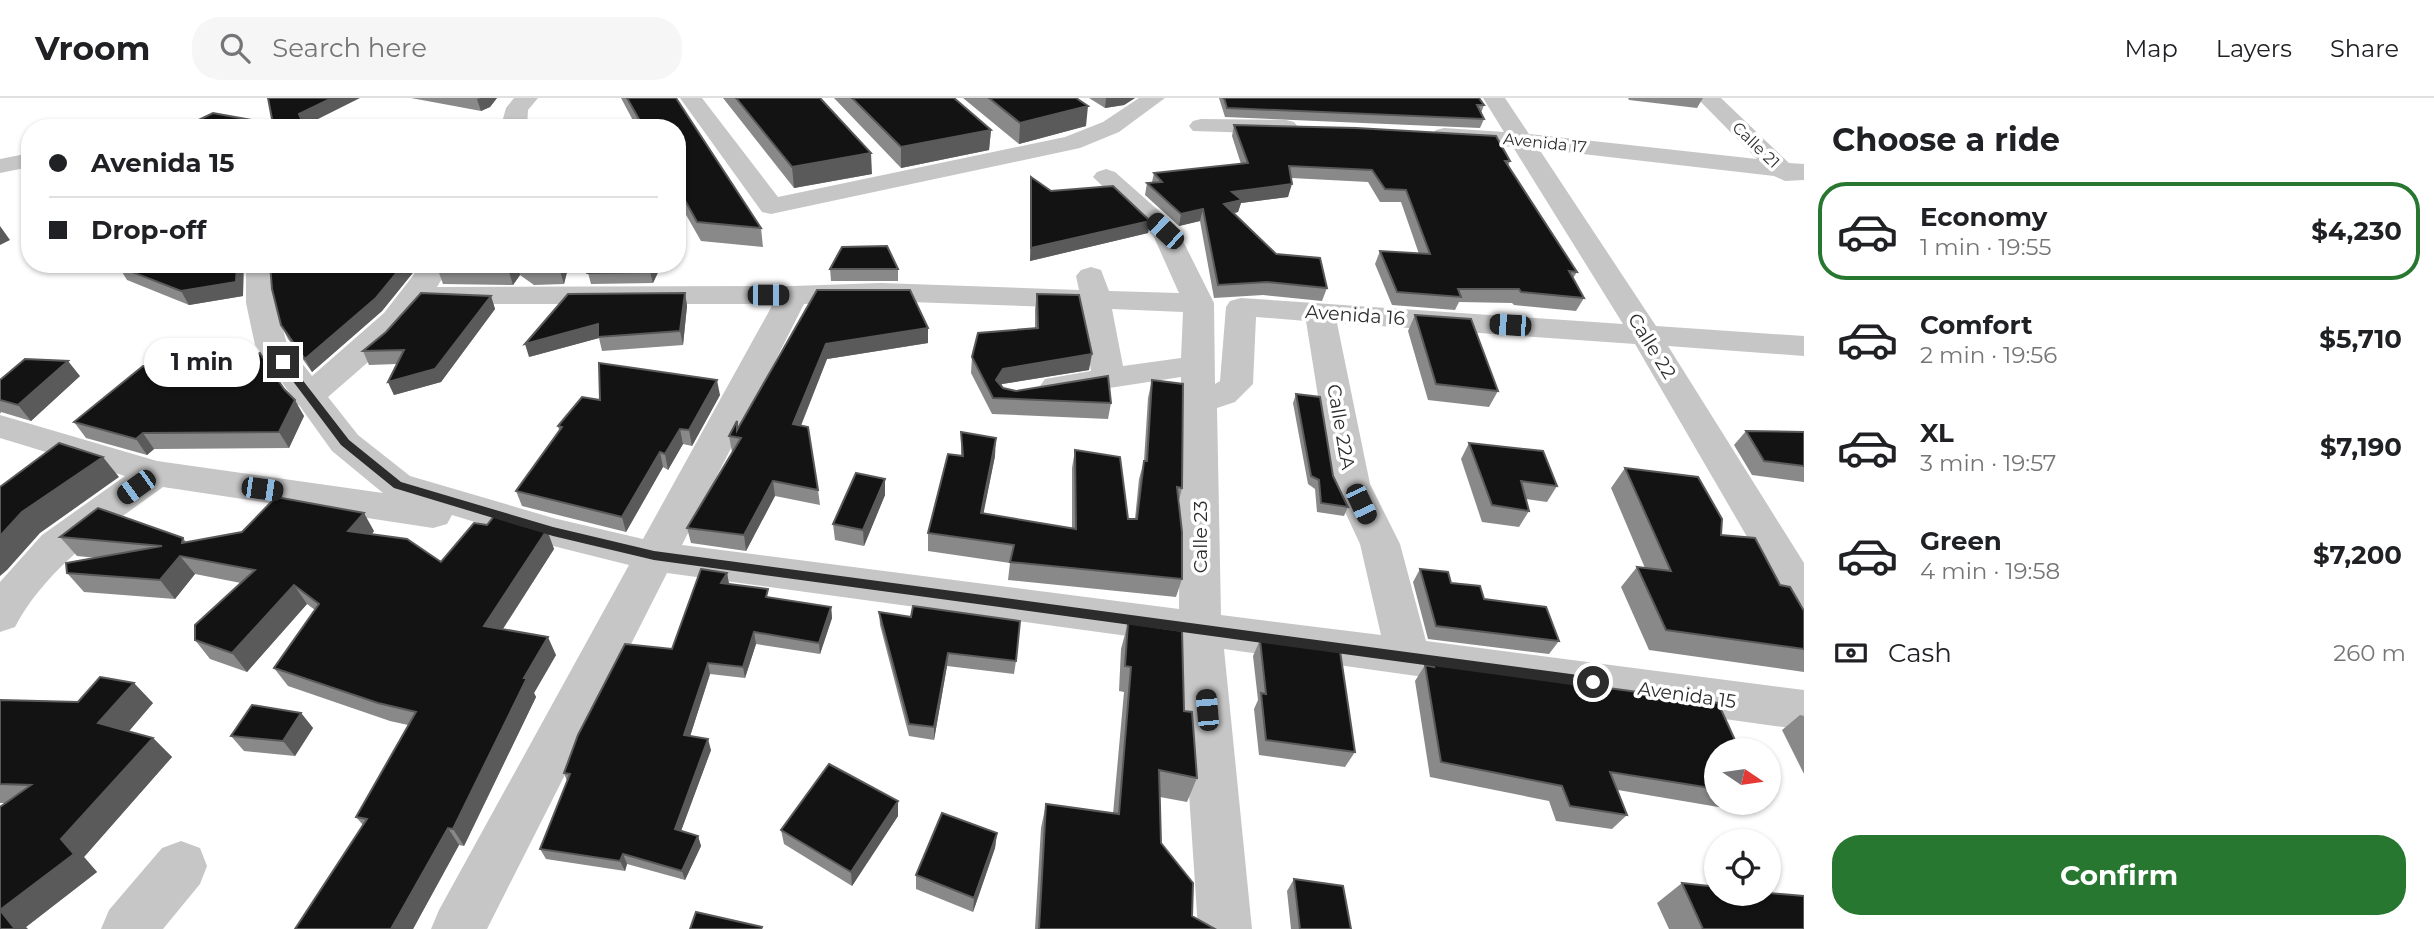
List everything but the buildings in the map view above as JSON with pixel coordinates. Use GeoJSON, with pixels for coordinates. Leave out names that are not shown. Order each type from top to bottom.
{"type":"FeatureCollection","features":[{"type":"Feature","properties":{"kind":"street"},"geometry":{"type":"LineString","coordinates":[[515,119],[517,108],[527,98]]}},
{"type":"Feature","properties":{"kind":"street"},"geometry":{"type":"LineString","coordinates":[[691,98],[771,206],[1072,143],[1101,119],[1154,98]]}},
{"type":"Feature","properties":{"kind":"street","name":"Calle 22"},"geometry":{"type":"LineString","coordinates":[[1494,98],[1645,334],[1804,598]]}},
{"type":"Feature","properties":{"kind":"street","name":"Calle 21"},"geometry":{"type":"LineString","coordinates":[[1708,98],[1804,191]]}},
{"type":"Feature","properties":{"kind":"street"},"geometry":{"type":"LineString","coordinates":[[1256,105],[1283,127]]}},
{"type":"Feature","properties":{"kind":"street"},"geometry":{"type":"LineString","coordinates":[[1200,126],[1309,128]]}},
{"type":"Feature","properties":{"kind":"street","name":"Avenida 17"},"geometry":{"type":"LineString","coordinates":[[1415,133],[1521,140],[1804,172]]}},
{"type":"Feature","properties":{"kind":"street"},"geometry":{"type":"LineString","coordinates":[[995,140],[1014,156]]}},
{"type":"Feature","properties":{"kind":"street"},"geometry":{"type":"LineString","coordinates":[[0,166],[21,162]]}},
{"type":"Feature","properties":{"kind":"street"},"geometry":{"type":"LineString","coordinates":[[878,162],[895,181]]}},
{"type":"Feature","properties":{"kind":"street","name":"Calle 23"},"geometry":{"type":"LineString","coordinates":[[1106,177],[1165,231],[1199,303],[1200,629],[1225,929]]}},
{"type":"Feature","properties":{"kind":"street"},"geometry":{"type":"LineString","coordinates":[[260,273],[261,303],[271,345],[307,397],[345,443],[397,485],[553,532]]}},
{"type":"Feature","properties":{"kind":"street"},"geometry":{"type":"LineString","coordinates":[[307,397],[347,365],[420,294],[433,273]]}},
{"type":"Feature","properties":{"kind":"street"},"geometry":{"type":"LineString","coordinates":[[1093,286],[1109,377]]}},
{"type":"Feature","properties":{"kind":"street"},"geometry":{"type":"LineString","coordinates":[[420,294],[490,297],[638,293],[793,295],[1093,286],[1199,303]]}},
{"type":"Feature","properties":{"kind":"street"},"geometry":{"type":"LineString","coordinates":[[458,929],[793,295]]}},
{"type":"Feature","properties":{"kind":"street","name":"Avenida 16"},"geometry":{"type":"LineString","coordinates":[[1198,384],[1223,395],[1236,384],[1241,307],[1804,346]]}},
{"type":"Feature","properties":{"kind":"street","name":"Calle 22A"},"geometry":{"type":"LineString","coordinates":[[1320,312],[1351,484],[1380,544],[1408,658]]}},
{"type":"Feature","properties":{"kind":"street"},"geometry":{"type":"LineString","coordinates":[[1028,391],[1109,377],[1198,384]]}},
{"type":"Feature","properties":{"kind":"street"},"geometry":{"type":"LineString","coordinates":[[0,426],[156,473],[553,532]]}},
{"type":"Feature","properties":{"kind":"street"},"geometry":{"type":"LineString","coordinates":[[0,615],[5,605],[56,545],[156,473]]}},
{"type":"Feature","properties":{"kind":"street","name":"Avenida 15"},"geometry":{"type":"LineString","coordinates":[[553,532],[654,556],[1804,710]]}},
{"type":"Feature","properties":{"kind":"street"},"geometry":{"type":"LineString","coordinates":[[128,929],[181,866]]}},
{"type":"Feature","properties":{"kind":"route"},"geometry":{"type":"LineString","coordinates":[[283,362],[307,397],[345,443],[397,485],[553,532],[654,556],[1593,682]]}}]}
